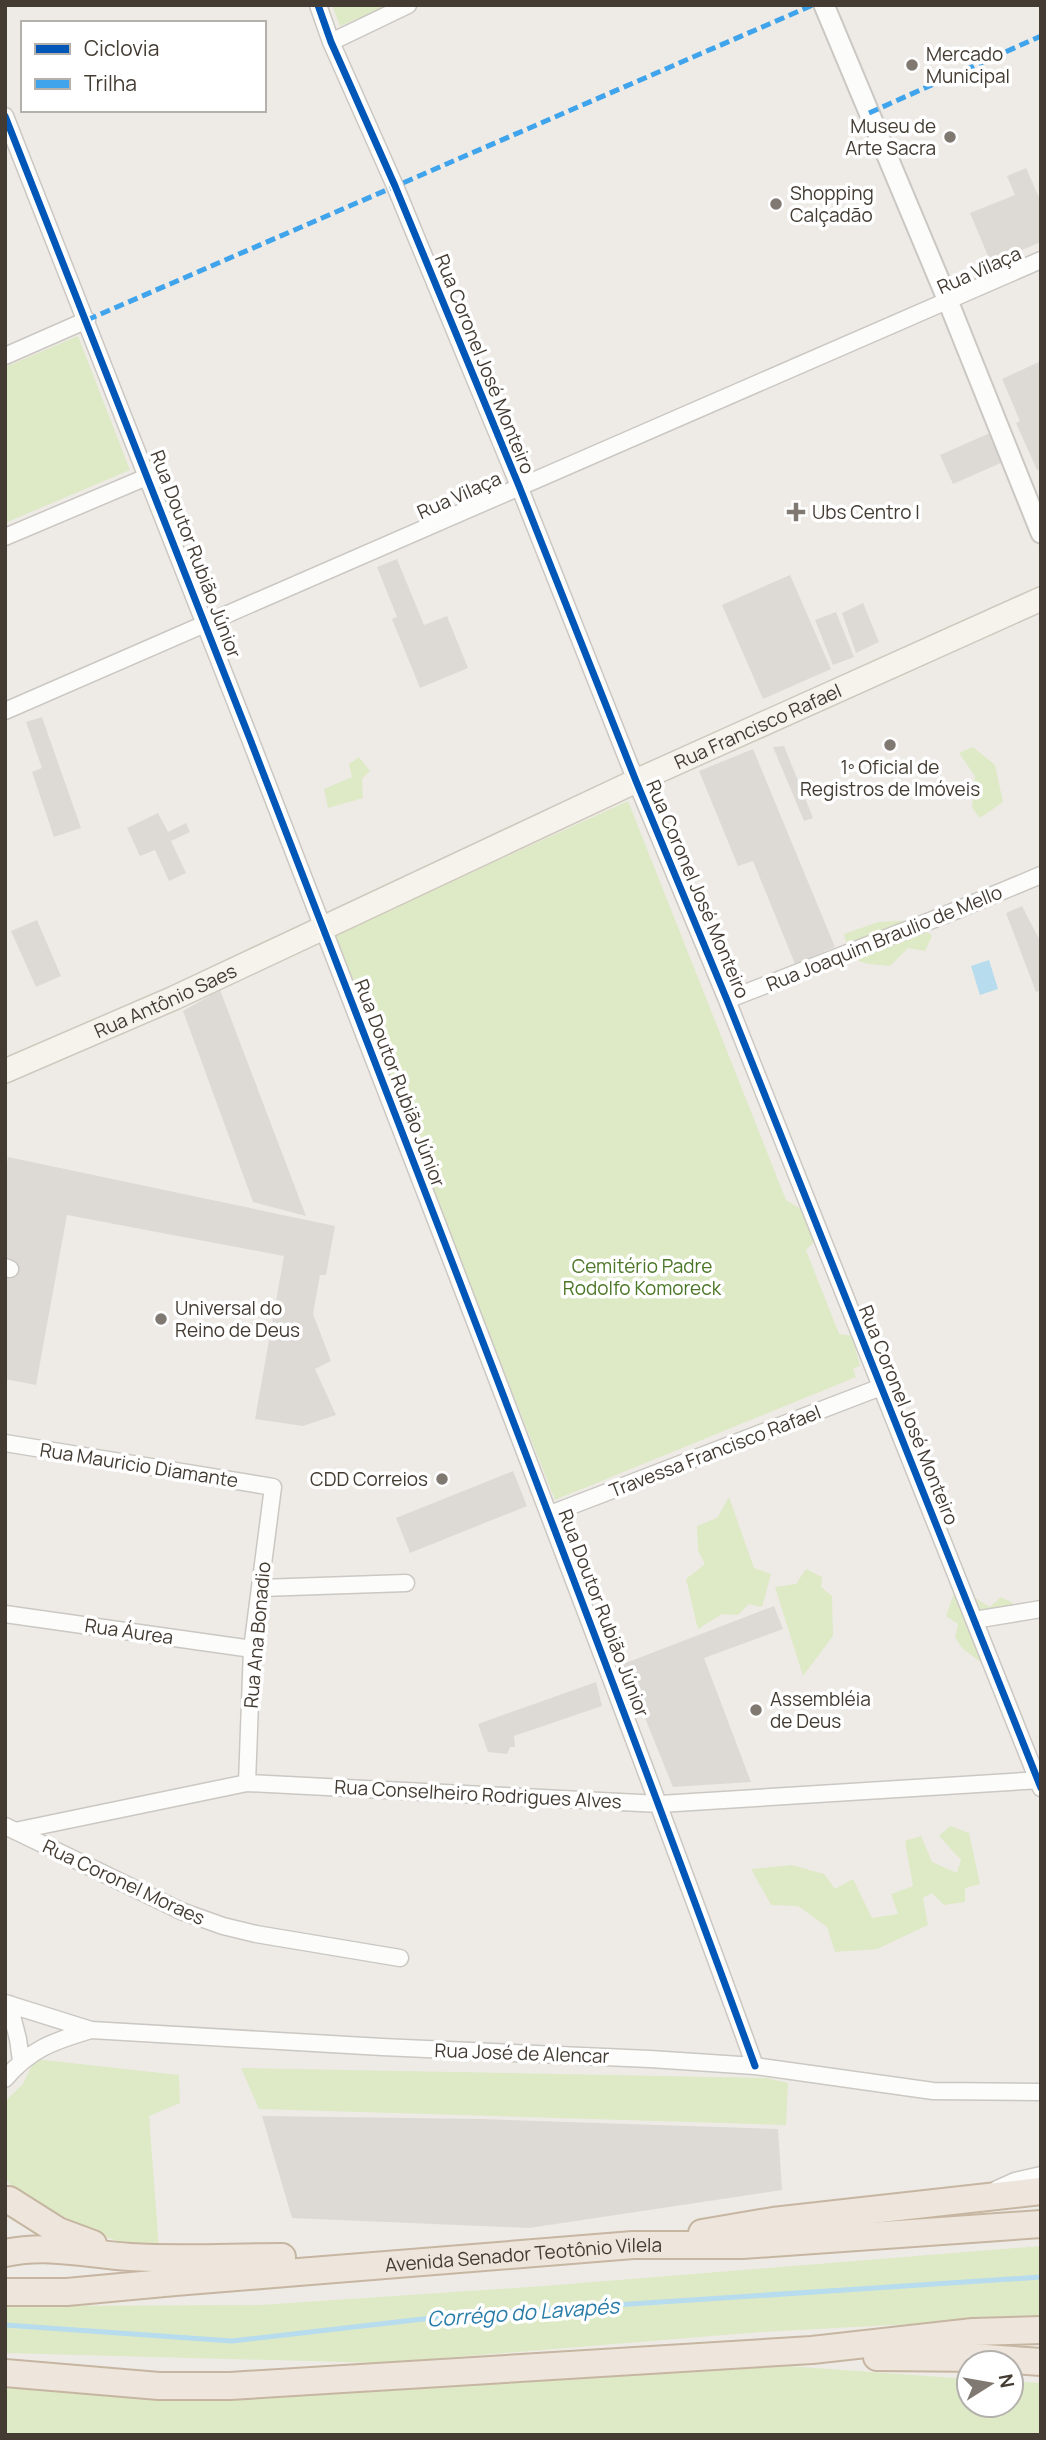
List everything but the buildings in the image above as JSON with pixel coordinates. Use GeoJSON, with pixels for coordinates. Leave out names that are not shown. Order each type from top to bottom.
{"type":"FeatureCollection","features":[{"type":"Feature","properties":{"kind":"highway"},"geometry":{"type":"LineString","coordinates":[[633,2245],[774,2221],[1041,2191]]}},
{"type":"Feature","properties":{"kind":"highway"},"geometry":{"type":"LineString","coordinates":[[6,2203],[58,2231],[127,2257]]}},
{"type":"Feature","properties":{"kind":"highway","name":"Avenida Senador Teotônio Vilela"},"geometry":{"type":"LineString","coordinates":[[5,2292],[67,2292],[633,2245],[742,2245],[1041,2224]]}},
{"type":"Feature","properties":{"kind":"highway"},"geometry":{"type":"LineString","coordinates":[[5,2253],[42,2248],[127,2257],[202,2260],[333,2256],[377,2266]]}},
{"type":"Feature","properties":{"kind":"highway"},"geometry":{"type":"LineString","coordinates":[[5,2374],[159,2386],[230,2386],[813,2350],[974,2332],[1041,2330]]}},
{"type":"Feature","properties":{"kind":"highway"},"geometry":{"type":"LineString","coordinates":[[813,2350],[877,2357],[985,2357],[1041,2362]]}},
{"type":"Feature","properties":{"kind":"main road","name":"Rua Francisco Rafael"},"geometry":{"type":"LineString","coordinates":[[323,927],[636,781],[1041,599]]}},
{"type":"Feature","properties":{"kind":"main road","name":"Rua Antônio Saes"},"geometry":{"type":"LineString","coordinates":[[5,1071],[174,998],[323,927]]}},
{"type":"Feature","properties":{"kind":"street","name":"Rua Coronel José Monteiro"},"geometry":{"type":"LineString","coordinates":[[318,5],[331,42],[395,186],[519,486],[1040,1783]]}},
{"type":"Feature","properties":{"kind":"street"},"geometry":{"type":"LineString","coordinates":[[331,42],[408,5]]}},
{"type":"Feature","properties":{"kind":"street"},"geometry":{"type":"LineString","coordinates":[[824,5],[948,301],[1041,533]]}},
{"type":"Feature","properties":{"kind":"street","name":"Rua Doutor Rubião Júnior"},"geometry":{"type":"LineString","coordinates":[[5,116],[207,623],[550,1514],[660,1804],[755,2066]]}},
{"type":"Feature","properties":{"kind":"street","name":"Rua Vilaça"},"geometry":{"type":"LineString","coordinates":[[5,710],[1041,260]]}},
{"type":"Feature","properties":{"kind":"street"},"geometry":{"type":"LineString","coordinates":[[5,356],[87,320]]}},
{"type":"Feature","properties":{"kind":"street"},"geometry":{"type":"LineString","coordinates":[[5,537],[149,476]]}},
{"type":"Feature","properties":{"kind":"street","name":"Rua Joaquim Braulio de Mello"},"geometry":{"type":"LineString","coordinates":[[727,1000],[1041,875]]}},
{"type":"Feature","properties":{"kind":"street","name":"Travessa Francisco Rafael"},"geometry":{"type":"LineString","coordinates":[[550,1514],[881,1387]]}},
{"type":"Feature","properties":{"kind":"street","name":"Rua Mauricio Diamante"},"geometry":{"type":"LineString","coordinates":[[5,1443],[273,1487]]}},
{"type":"Feature","properties":{"kind":"street","name":"Rua Ana Bonadio"},"geometry":{"type":"LineString","coordinates":[[247,1783],[252,1649],[273,1487]]}},
{"type":"Feature","properties":{"kind":"street"},"geometry":{"type":"LineString","coordinates":[[261,1588],[406,1583]]}},
{"type":"Feature","properties":{"kind":"street"},"geometry":{"type":"LineString","coordinates":[[974,1620],[1041,1609]]}},
{"type":"Feature","properties":{"kind":"street","name":"Rua Áurea"},"geometry":{"type":"LineString","coordinates":[[5,1614],[252,1649]]}},
{"type":"Feature","properties":{"kind":"street","name":"Rua Conselheiro Rodrigues Alves"},"geometry":{"type":"LineString","coordinates":[[10,1828],[247,1783],[660,1804],[1040,1783]]}},
{"type":"Feature","properties":{"kind":"street","name":"Rua Coronel Moraes"},"geometry":{"type":"LineString","coordinates":[[10,1828],[181,1911],[223,1927],[400,1958]]}},
{"type":"Feature","properties":{"kind":"street"},"geometry":{"type":"LineString","coordinates":[[7,2004],[18,2039],[20,2061]]}},
{"type":"Feature","properties":{"kind":"street","name":"Rua José de Alencar"},"geometry":{"type":"LineString","coordinates":[[7,2004],[91,2030],[755,2066],[933,2091],[1041,2092]]}},
{"type":"Feature","properties":{"kind":"street"},"geometry":{"type":"LineString","coordinates":[[5,2080],[20,2061],[62,2038],[91,2030]]}},
{"type":"Feature","properties":{"kind":"street"},"geometry":{"type":"LineString","coordinates":[[969,2200],[1015,2181],[1041,2175]]}},
{"type":"Feature","properties":{"kind":"green space"},"geometry":{"type":"Polygon","coordinates":[[[332,5],[391,5],[340,26],[332,5]]]}},
{"type":"Feature","properties":{"kind":"green space"},"geometry":{"type":"Polygon","coordinates":[[[78,336],[130,470],[5,523],[5,367],[78,336]]]}},
{"type":"Feature","properties":{"kind":"green space"},"geometry":{"type":"Polygon","coordinates":[[[973,747],[995,765],[1003,802],[980,818],[972,808],[975,776],[959,753],[973,747]]]}},
{"type":"Feature","properties":{"kind":"green space"},"geometry":{"type":"Polygon","coordinates":[[[359,757],[370,771],[362,779],[363,798],[328,808],[324,789],[352,777],[349,764],[359,757]]]}},
{"type":"Feature","properties":{"kind":"green space","name":"Cemitério Padre Rodolfo Komoreck"},"geometry":{"type":"Polygon","coordinates":[[[628,801],[786,1200],[801,1209],[815,1241],[806,1250],[839,1334],[852,1336],[860,1366],[853,1368],[856,1377],[555,1500],[332,936],[628,801]]]}},
{"type":"Feature","properties":{"kind":"green space"},"geometry":{"type":"Polygon","coordinates":[[[915,920],[932,936],[925,951],[908,948],[890,966],[859,961],[850,952],[844,934],[878,922],[915,920]]]}},
{"type":"Feature","properties":{"kind":"green space"},"geometry":{"type":"Polygon","coordinates":[[[729,1497],[754,1568],[771,1574],[762,1607],[749,1604],[738,1615],[722,1614],[698,1629],[686,1579],[705,1564],[698,1551],[697,1526],[717,1518],[729,1497]]]}},
{"type":"Feature","properties":{"kind":"green space"},"geometry":{"type":"Polygon","coordinates":[[[806,1569],[822,1577],[821,1587],[832,1596],[833,1636],[803,1676],[775,1587],[796,1584],[806,1569]]]}},
{"type":"Feature","properties":{"kind":"green space"},"geometry":{"type":"Polygon","coordinates":[[[954,1593],[967,1593],[990,1607],[1001,1597],[1013,1603],[1012,1615],[982,1622],[985,1658],[983,1664],[962,1648],[955,1637],[958,1624],[946,1616],[954,1593]]]}},
{"type":"Feature","properties":{"kind":"green space"},"geometry":{"type":"Polygon","coordinates":[[[950,1826],[969,1833],[980,1884],[965,1888],[965,1902],[944,1905],[932,1893],[923,1898],[928,1925],[877,1949],[835,1952],[827,1927],[798,1906],[771,1905],[751,1869],[792,1865],[824,1874],[835,1889],[853,1879],[872,1918],[898,1914],[891,1894],[913,1886],[905,1841],[921,1836],[932,1862],[957,1873],[961,1860],[939,1836],[950,1826]]]}},
{"type":"Feature","properties":{"kind":"green space"},"geometry":{"type":"Polygon","coordinates":[[[35,2059],[179,2075],[180,2103],[149,2116],[159,2248],[120,2241],[76,2225],[35,2204],[5,2179],[5,2101],[23,2084],[35,2059]]]}},
{"type":"Feature","properties":{"kind":"green space"},"geometry":{"type":"Polygon","coordinates":[[[241,2068],[767,2078],[788,2083],[786,2125],[259,2109],[241,2068]]]}},
{"type":"Feature","properties":{"kind":"green space"},"geometry":{"type":"Polygon","coordinates":[[[1041,2246],[1041,2317],[761,2332],[381,2363],[5,2353],[5,2306],[260,2305],[544,2286],[1041,2246]]]}},
{"type":"Feature","properties":{"kind":"green space"},"geometry":{"type":"Polygon","coordinates":[[[788,2366],[955,2378],[955,2419],[1025,2419],[1025,2382],[1041,2383],[1041,2435],[5,2435],[5,2377],[370,2388],[788,2366]]]}},
{"type":"Feature","properties":{"kind":"shaded area"},"geometry":{"type":"Polygon","coordinates":[[[1026,168],[1041,202],[1041,242],[991,263],[970,213],[1015,195],[1007,176],[1026,168]]]}},
{"type":"Feature","properties":{"kind":"shaded area"},"geometry":{"type":"Polygon","coordinates":[[[1041,361],[1041,468],[1037,470],[1016,423],[1020,421],[1002,379],[1041,361]]]}},
{"type":"Feature","properties":{"kind":"shaded area"},"geometry":{"type":"Polygon","coordinates":[[[990,433],[1003,462],[953,484],[940,455],[990,433]]]}},
{"type":"Feature","properties":{"kind":"shaded area"},"geometry":{"type":"Polygon","coordinates":[[[397,559],[424,625],[447,616],[468,668],[420,688],[392,619],[397,617],[377,567],[397,559]]]}},
{"type":"Feature","properties":{"kind":"shaded area"},"geometry":{"type":"Polygon","coordinates":[[[790,575],[831,669],[763,699],[722,605],[790,575]]]}},
{"type":"Feature","properties":{"kind":"shaded area"},"geometry":{"type":"Polygon","coordinates":[[[863,603],[879,642],[856,653],[842,613],[863,603]]]}},
{"type":"Feature","properties":{"kind":"shaded area"},"geometry":{"type":"Polygon","coordinates":[[[836,612],[854,657],[833,665],[815,620],[836,612]]]}},
{"type":"Feature","properties":{"kind":"shaded area"},"geometry":{"type":"Polygon","coordinates":[[[42,717],[81,828],[54,837],[32,772],[42,768],[26,722],[42,717]]]}},
{"type":"Feature","properties":{"kind":"shaded area"},"geometry":{"type":"Polygon","coordinates":[[[784,746],[813,818],[804,821],[773,747],[784,746]]]}},
{"type":"Feature","properties":{"kind":"shaded area"},"geometry":{"type":"Polygon","coordinates":[[[753,749],[835,947],[795,964],[753,861],[738,866],[699,771],[753,749]]]}},
{"type":"Feature","properties":{"kind":"shaded area"},"geometry":{"type":"Polygon","coordinates":[[[158,813],[168,832],[186,823],[190,832],[171,841],[186,873],[169,881],[155,850],[140,856],[127,828],[158,813]]]}},
{"type":"Feature","properties":{"kind":"shaded area"},"geometry":{"type":"Polygon","coordinates":[[[1022,906],[1041,943],[1041,990],[1036,992],[1006,913],[1022,906]]]}},
{"type":"Feature","properties":{"kind":"shaded area"},"geometry":{"type":"Polygon","coordinates":[[[37,920],[61,976],[36,987],[11,931],[37,920]]]}},
{"type":"Feature","properties":{"kind":"shaded area"},"geometry":{"type":"Polygon","coordinates":[[[220,990],[306,1216],[253,1202],[183,1011],[220,990]]]}},
{"type":"Feature","properties":{"kind":"shaded area"},"geometry":{"type":"Polygon","coordinates":[[[8,1157],[335,1226],[326,1275],[320,1275],[313,1314],[331,1361],[315,1369],[336,1415],[303,1426],[255,1419],[284,1256],[67,1215],[36,1385],[5,1379],[5,1174],[8,1157]]]}},
{"type":"Feature","properties":{"kind":"shaded area"},"geometry":{"type":"Polygon","coordinates":[[[513,1471],[527,1506],[410,1553],[396,1518],[513,1471]]]}},
{"type":"Feature","properties":{"kind":"shaded area"},"geometry":{"type":"Polygon","coordinates":[[[774,1606],[783,1629],[704,1658],[751,1782],[673,1787],[623,1664],[774,1606]]]}},
{"type":"Feature","properties":{"kind":"shaded area"},"geometry":{"type":"Polygon","coordinates":[[[596,1682],[602,1706],[514,1736],[515,1747],[510,1747],[507,1754],[488,1752],[478,1724],[596,1682]]]}},
{"type":"Feature","properties":{"kind":"shaded area"},"geometry":{"type":"Polygon","coordinates":[[[262,2116],[481,2119],[778,2129],[782,2190],[529,2228],[292,2218],[262,2116]]]}},
{"type":"Feature","properties":{"kind":"water"},"geometry":{"type":"Polygon","coordinates":[[[989,960],[998,989],[980,995],[971,966],[989,960]]]}},
{"type":"Feature","properties":{"kind":"waterway","name":"Corrégo do Lavapés"},"geometry":{"type":"LineString","coordinates":[[5,2325],[232,2341],[449,2316],[1041,2277]]}},
{"type":"Feature","properties":{"kind":"marked path"},"geometry":{"type":"LineString","coordinates":[[87,320],[813,5]]}},
{"type":"Feature","properties":{"kind":"marked path"},"geometry":{"type":"LineString","coordinates":[[869,113],[1041,36]]}},
{"type":"Feature","properties":{"kind":"cycle path"},"geometry":{"type":"LineString","coordinates":[[318,5],[331,42],[395,186],[519,486],[1041,1788]]}},
{"type":"Feature","properties":{"kind":"cycle path"},"geometry":{"type":"LineString","coordinates":[[5,116],[192,590],[472,1315],[755,2066]]}},
{"type":"Feature","properties":{"kind":"place","name":"Mercado Municipal"},"geometry":{"type":"Point","coordinates":[912,65]}},
{"type":"Feature","properties":{"kind":"place","name":"Museu de Arte Sacra"},"geometry":{"type":"Point","coordinates":[950,137]}},
{"type":"Feature","properties":{"kind":"place","name":"Shopping Calçadão"},"geometry":{"type":"Point","coordinates":[776,204]}},
{"type":"Feature","properties":{"kind":"place","name":"Ubs Centro I"},"geometry":{"type":"Point","coordinates":[796,512]}},
{"type":"Feature","properties":{"kind":"place","name":"1º Oficial de Registros de Imóveis"},"geometry":{"type":"Point","coordinates":[890,745]}},
{"type":"Feature","properties":{"kind":"place","name":"Universal do Reino de Deus"},"geometry":{"type":"Point","coordinates":[161,1319]}},
{"type":"Feature","properties":{"kind":"place","name":"CDD Correios"},"geometry":{"type":"Point","coordinates":[442,1479]}},
{"type":"Feature","properties":{"kind":"place","name":"Assembléia de Deus"},"geometry":{"type":"Point","coordinates":[756,1710]}}]}
